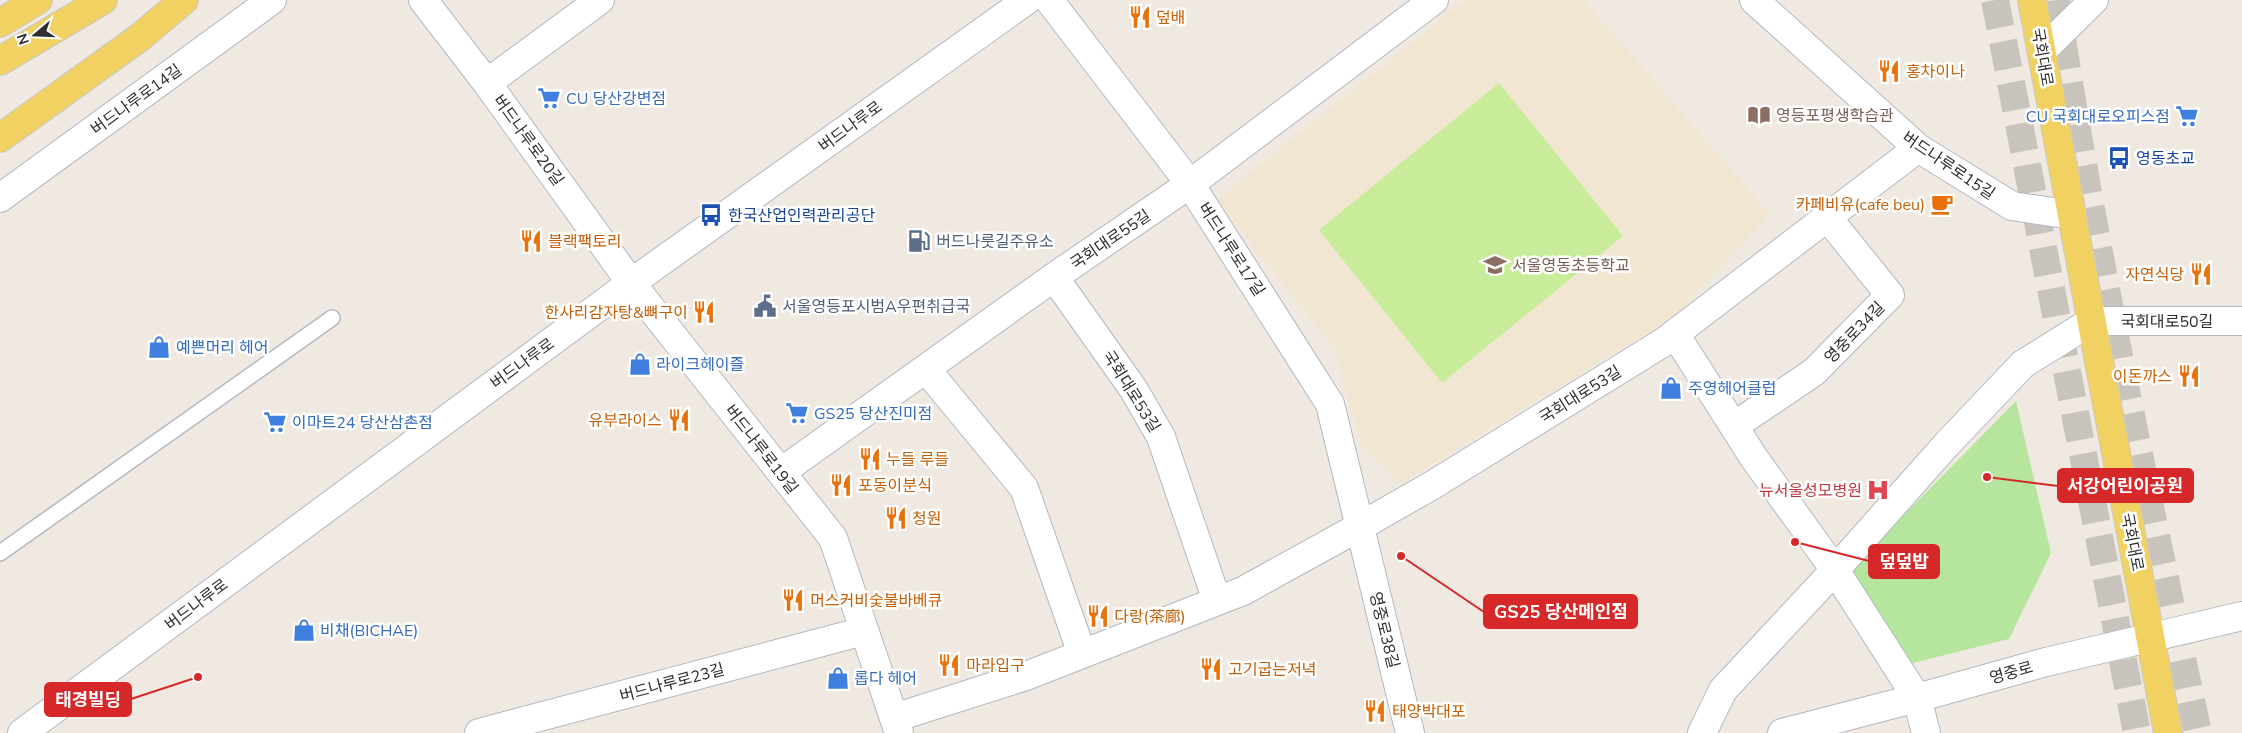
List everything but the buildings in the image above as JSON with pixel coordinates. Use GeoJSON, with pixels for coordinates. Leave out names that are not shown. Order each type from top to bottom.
{"type":"FeatureCollection","features":[{"type":"Feature","properties":{"kind":"main road"},"geometry":{"type":"LineString","coordinates":[[0,23],[38,0]]}},
{"type":"Feature","properties":{"kind":"main road"},"geometry":{"type":"LineString","coordinates":[[0,61],[103,0]]}},
{"type":"Feature","properties":{"kind":"main road"},"geometry":{"type":"LineString","coordinates":[[0,138],[139,38],[184,0]]}},
{"type":"Feature","properties":{"kind":"main road","name":"국회대로"},"geometry":{"type":"LineString","coordinates":[[2032,0],[2168,733]]}},
{"type":"Feature","properties":{"kind":"street","name":"버드나루로14길"},"geometry":{"type":"LineString","coordinates":[[0,198],[272,0]]}},
{"type":"Feature","properties":{"kind":"street","name":"버드나루로20길"},"geometry":{"type":"LineString","coordinates":[[423,0],[488,83],[631,282]]}},
{"type":"Feature","properties":{"kind":"street"},"geometry":{"type":"LineString","coordinates":[[488,83],[600,0]]}},
{"type":"Feature","properties":{"kind":"street","name":"버드나루로"},"geometry":{"type":"LineString","coordinates":[[22,733],[631,282],[1027,0]]}},
{"type":"Feature","properties":{"kind":"street","name":"버드나루로17길"},"geometry":{"type":"LineString","coordinates":[[1048,0],[1190,184],[1330,404],[1359,527]]}},
{"type":"Feature","properties":{"kind":"street","name":"국회대로55길"},"geometry":{"type":"LineString","coordinates":[[781,472],[1054,277],[1190,184],[1434,0]]}},
{"type":"Feature","properties":{"kind":"street","name":"버드나루로15길"},"geometry":{"type":"LineString","coordinates":[[1754,0],[1918,148],[2012,206],[2072,215]]}},
{"type":"Feature","properties":{"kind":"street"},"geometry":{"type":"LineString","coordinates":[[2042,51],[2094,0]]}},
{"type":"Feature","properties":{"kind":"street","name":"국회대로53길"},"geometry":{"type":"LineString","coordinates":[[896,725],[1243,591],[1359,527],[1439,481],[1675,334],[1918,148]]}},
{"type":"Feature","properties":{"kind":"street","name":"영중로34길"},"geometry":{"type":"LineString","coordinates":[[1734,426],[1814,372],[1890,295],[1827,217]]}},
{"type":"Feature","properties":{"kind":"street","name":"국회대로53길"},"geometry":{"type":"LineString","coordinates":[[1054,277],[1134,390],[1161,437],[1217,601]]}},
{"type":"Feature","properties":{"kind":"street","name":"버드나루로19길"},"geometry":{"type":"LineString","coordinates":[[631,282],[833,538],[896,725]]}},
{"type":"Feature","properties":{"kind":"street"},"geometry":{"type":"LineString","coordinates":[[1702,733],[1724,690],[1835,570],[1947,444],[2023,364],[2092,321]]}},
{"type":"Feature","properties":{"kind":"street","name":"국회대로50길"},"geometry":{"type":"LineString","coordinates":[[2092,321],[2242,321]]}},
{"type":"Feature","properties":{"kind":"street"},"geometry":{"type":"LineString","coordinates":[[1675,334],[1734,426],[1835,570],[1917,698],[1926,733]]}},
{"type":"Feature","properties":{"kind":"street"},"geometry":{"type":"LineString","coordinates":[[926,369],[1024,488],[1082,654]]}},
{"type":"Feature","properties":{"kind":"street","name":"영중로38길"},"geometry":{"type":"LineString","coordinates":[[1359,527],[1410,733]]}},
{"type":"Feature","properties":{"kind":"street","name":"영중로"},"geometry":{"type":"LineString","coordinates":[[1782,733],[2046,662],[2242,616]]}},
{"type":"Feature","properties":{"kind":"street","name":"버드나루로23길"},"geometry":{"type":"LineString","coordinates":[[479,733],[864,631]]}},
{"type":"Feature","properties":{"kind":"lane"},"geometry":{"type":"LineString","coordinates":[[0,554],[332,318]]}},
{"type":"Feature","properties":{"kind":"shaded area","name":"서울영동초등학교"},"geometry":{"type":"Polygon","coordinates":[[[1465,0],[1584,0],[1770,214],[1675,316],[1401,483],[1362,447],[1345,391],[1336,350],[1216,200],[1465,0]]]}},
{"type":"Feature","properties":{"kind":"green space"},"geometry":{"type":"Polygon","coordinates":[[[1499,83],[1623,236],[1442,383],[1319,230],[1499,83]]]}},
{"type":"Feature","properties":{"kind":"green space"},"geometry":{"type":"Polygon","coordinates":[[[2016,401],[2051,553],[2009,639],[1909,664],[1849,571],[2016,401]]]}},
{"type":"Feature","properties":{"kind":"tunnel"},"geometry":{"type":"LineString","coordinates":[[1995,0],[2137,733]]}},
{"type":"Feature","properties":{"kind":"tunnel"},"geometry":{"type":"LineString","coordinates":[[2056,0],[2103,276],[2198,733]]}},
{"type":"Feature","properties":{"kind":"place","name":"덮배"},"geometry":{"type":"Point","coordinates":[1140,17]}},
{"type":"Feature","properties":{"kind":"place","name":"홍차이나"},"geometry":{"type":"Point","coordinates":[1889,71]}},
{"type":"Feature","properties":{"kind":"place","name":"CU 당산강변점"},"geometry":{"type":"Point","coordinates":[549,98]}},
{"type":"Feature","properties":{"kind":"place","name":"영등포평생학습관"},"geometry":{"type":"Point","coordinates":[1759,115]}},
{"type":"Feature","properties":{"kind":"place","name":"CU 국회대로오피스점"},"geometry":{"type":"Point","coordinates":[2187,116]}},
{"type":"Feature","properties":{"kind":"place","name":"영동초교"},"geometry":{"type":"Point","coordinates":[2119,158]}},
{"type":"Feature","properties":{"kind":"place","name":"카페비유(cafe beu)"},"geometry":{"type":"Point","coordinates":[1942,204]}},
{"type":"Feature","properties":{"kind":"place","name":"한국산업인력관리공단"},"geometry":{"type":"Point","coordinates":[711,215]}},
{"type":"Feature","properties":{"kind":"place","name":"블랙팩토리"},"geometry":{"type":"Point","coordinates":[531,241]}},
{"type":"Feature","properties":{"kind":"place","name":"버드나룻길주유소"},"geometry":{"type":"Point","coordinates":[919,241]}},
{"type":"Feature","properties":{"kind":"place","name":"서울영동초등학교"},"geometry":{"type":"Point","coordinates":[1495,265]}},
{"type":"Feature","properties":{"kind":"place","name":"자연식당"},"geometry":{"type":"Point","coordinates":[2201,274]}},
{"type":"Feature","properties":{"kind":"place","name":"서울영등포시범A우편취급국"},"geometry":{"type":"Point","coordinates":[765,306]}},
{"type":"Feature","properties":{"kind":"place","name":"한사리감자탕&뼈구이"},"geometry":{"type":"Point","coordinates":[704,312]}},
{"type":"Feature","properties":{"kind":"place","name":"예쁜머리 헤어"},"geometry":{"type":"Point","coordinates":[159,347]}},
{"type":"Feature","properties":{"kind":"place","name":"라이크헤이즐"},"geometry":{"type":"Point","coordinates":[640,364]}},
{"type":"Feature","properties":{"kind":"place","name":"이돈까스"},"geometry":{"type":"Point","coordinates":[2189,376]}},
{"type":"Feature","properties":{"kind":"place","name":"주영헤어클럽"},"geometry":{"type":"Point","coordinates":[1671,388]}},
{"type":"Feature","properties":{"kind":"place","name":"GS25 당산진미점"},"geometry":{"type":"Point","coordinates":[797,413]}},
{"type":"Feature","properties":{"kind":"place","name":"유부라이스"},"geometry":{"type":"Point","coordinates":[679,420]}},
{"type":"Feature","properties":{"kind":"place","name":"이마트24 당산삼촌점"},"geometry":{"type":"Point","coordinates":[275,422]}},
{"type":"Feature","properties":{"kind":"place","name":"누들 루들"},"geometry":{"type":"Point","coordinates":[870,459]}},
{"type":"Feature","properties":{"kind":"place","name":"서강어린이공원"},"geometry":{"type":"Point","coordinates":[1987,477]}},
{"type":"Feature","properties":{"kind":"place","name":"포동이분식"},"geometry":{"type":"Point","coordinates":[841,485]}},
{"type":"Feature","properties":{"kind":"place","name":"뉴서울성모병원"},"geometry":{"type":"Point","coordinates":[1878,490]}},
{"type":"Feature","properties":{"kind":"place","name":"청원"},"geometry":{"type":"Point","coordinates":[896,518]}},
{"type":"Feature","properties":{"kind":"place","name":"덮덮밥"},"geometry":{"type":"Point","coordinates":[1795,542]}},
{"type":"Feature","properties":{"kind":"place","name":"GS25 당산메인점"},"geometry":{"type":"Point","coordinates":[1401,556]}},
{"type":"Feature","properties":{"kind":"place","name":"머스커비숯불바베큐"},"geometry":{"type":"Point","coordinates":[793,600]}},
{"type":"Feature","properties":{"kind":"place","name":"다랑(茶廊)"},"geometry":{"type":"Point","coordinates":[1098,616]}},
{"type":"Feature","properties":{"kind":"place","name":"비채(BICHAE)"},"geometry":{"type":"Point","coordinates":[304,630]}},
{"type":"Feature","properties":{"kind":"place","name":"마라입구"},"geometry":{"type":"Point","coordinates":[949,665]}},
{"type":"Feature","properties":{"kind":"place","name":"고기굽는저녁"},"geometry":{"type":"Point","coordinates":[1211,669]}},
{"type":"Feature","properties":{"kind":"place","name":"태경빌딩"},"geometry":{"type":"Point","coordinates":[198,677]}},
{"type":"Feature","properties":{"kind":"place","name":"롭다 헤어"},"geometry":{"type":"Point","coordinates":[838,678]}},
{"type":"Feature","properties":{"kind":"place","name":"태양박대포"},"geometry":{"type":"Point","coordinates":[1375,711]}}]}
